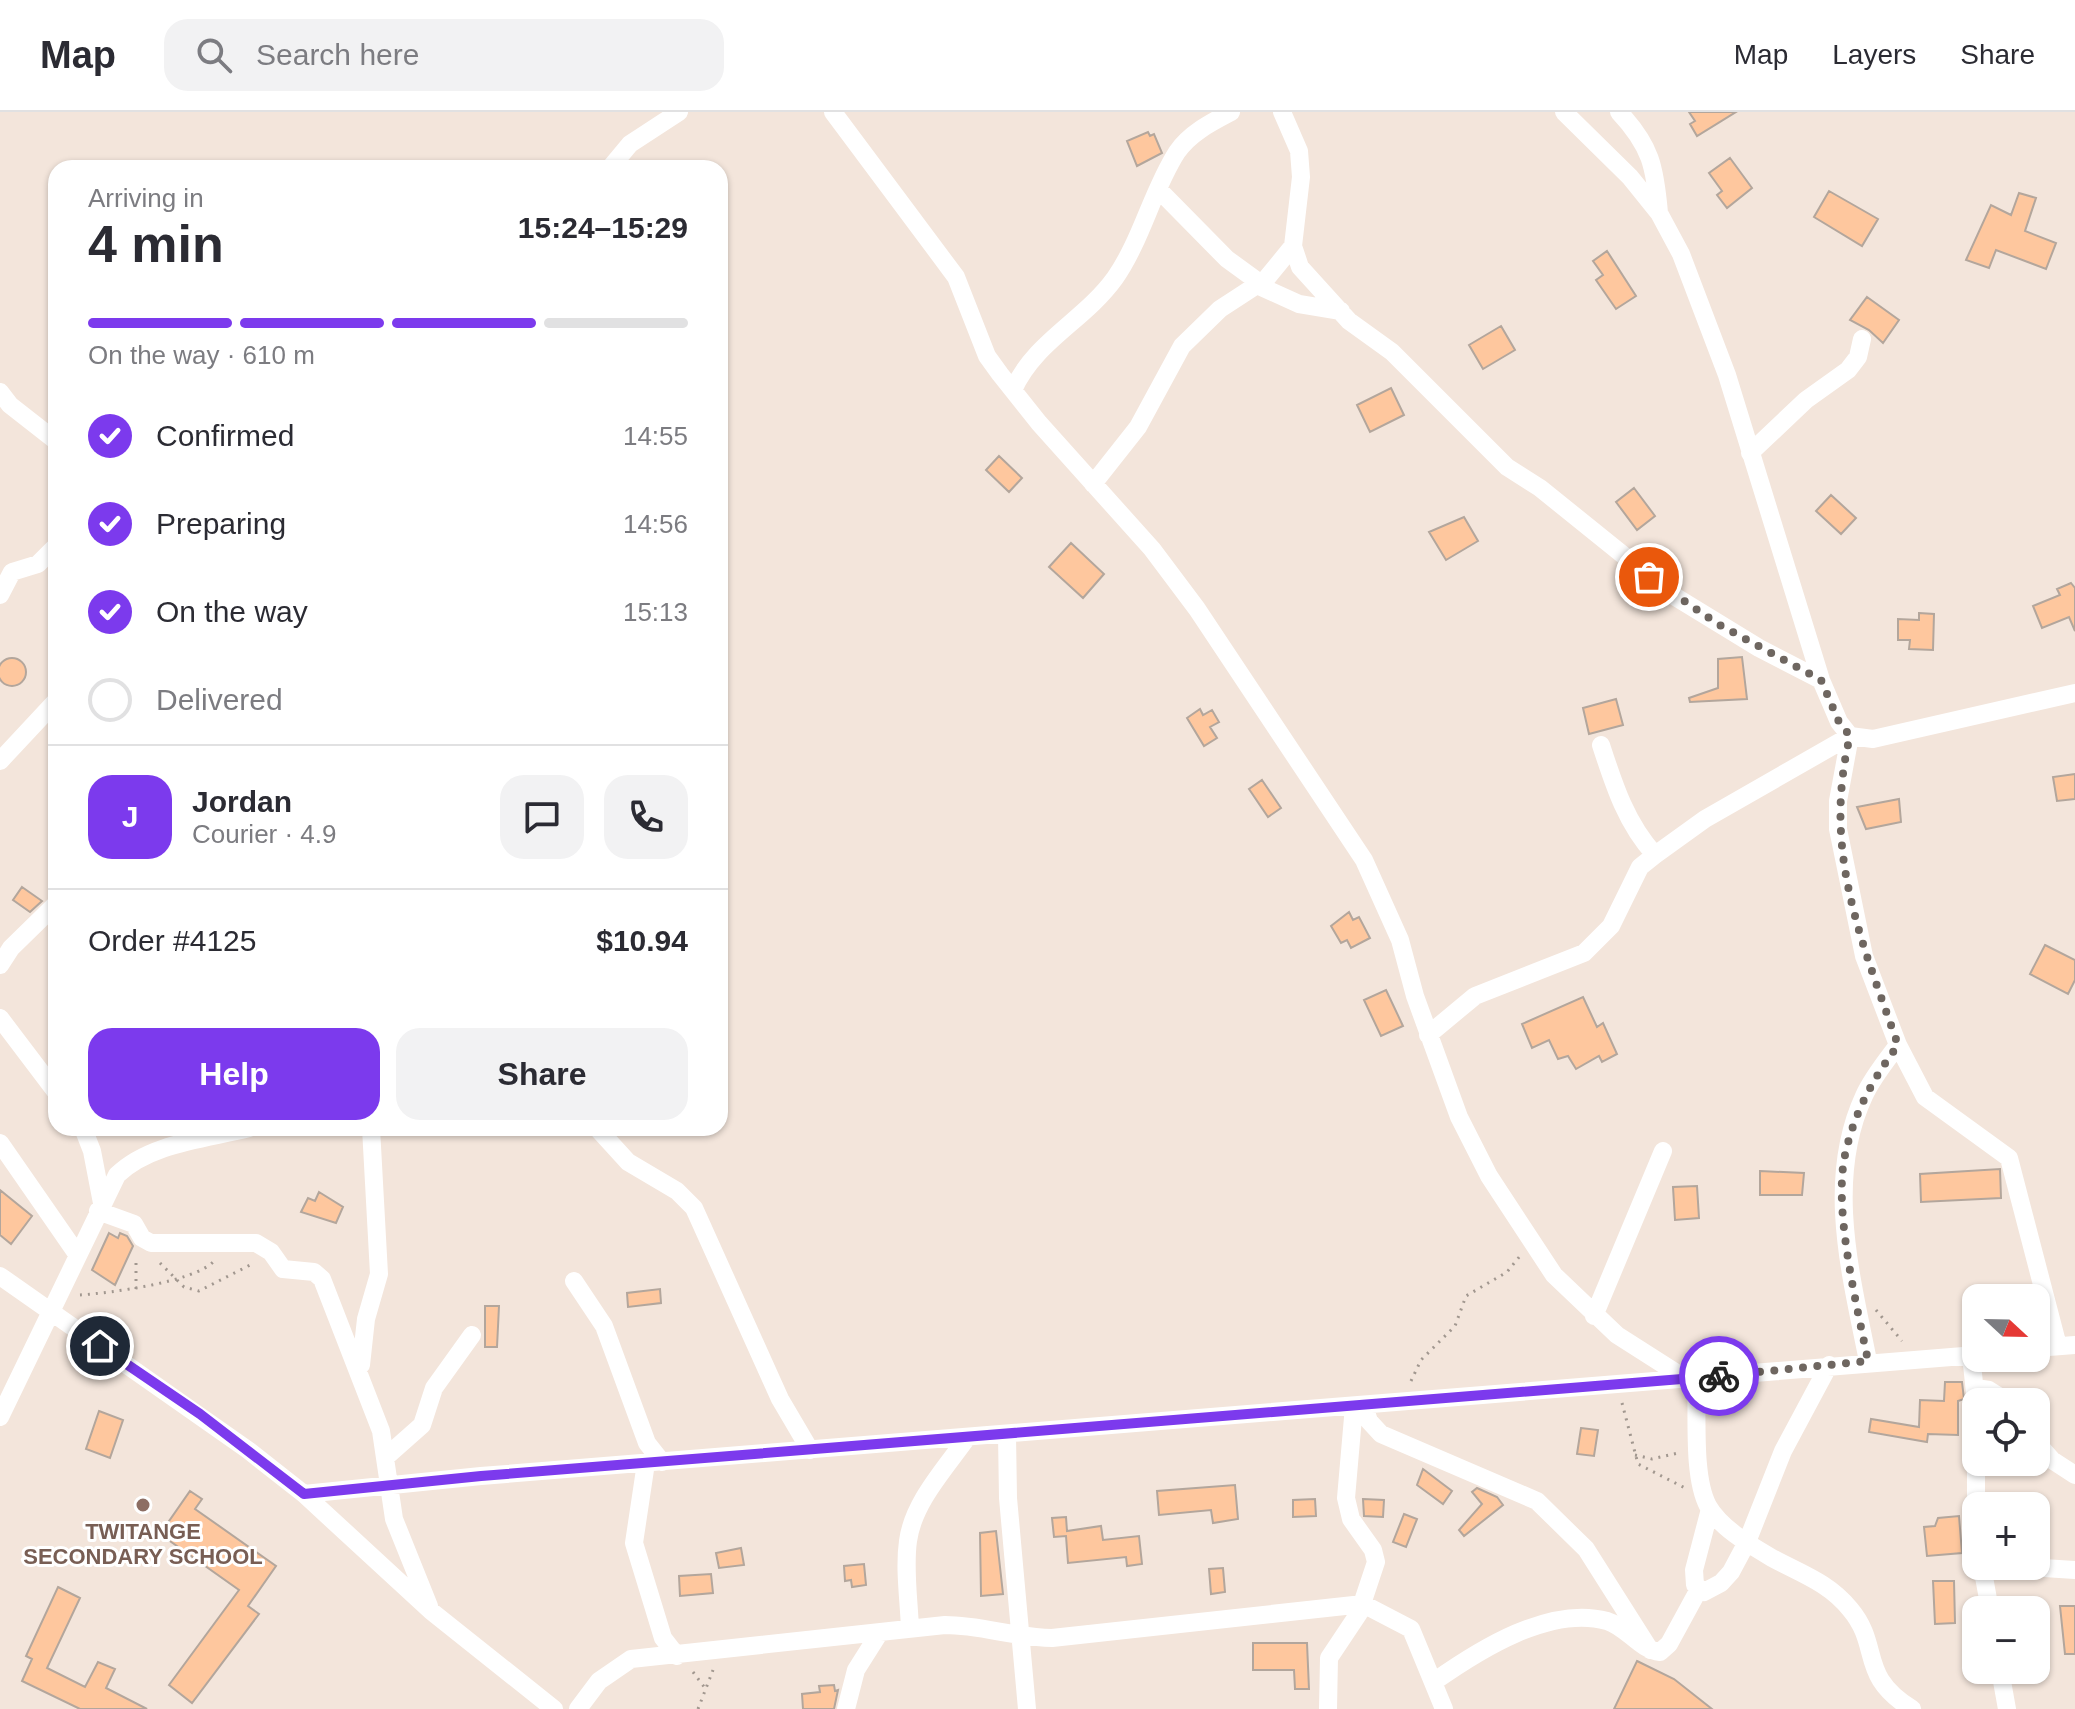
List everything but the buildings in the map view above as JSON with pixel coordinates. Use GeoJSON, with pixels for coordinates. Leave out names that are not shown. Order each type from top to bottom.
{"type":"FeatureCollection","features":[{"type":"Feature","properties":{"kind":"street"},"geometry":{"type":"LineString","coordinates":[[617,160],[630,144],[679,112]]}},
{"type":"Feature","properties":{"kind":"street"},"geometry":{"type":"LineString","coordinates":[[833,112],[956,277],[987,356],[1093,484],[1152,549],[1197,609],[1364,860],[1400,940],[1428,1035],[1459,1117],[1489,1176],[1554,1275],[1594,1316],[1651,1359],[1691,1379]]}},
{"type":"Feature","properties":{"kind":"street"},"geometry":{"type":"LineString","coordinates":[[1013,390],[1024,365],[1114,280],[1134,246],[1178,150],[1202,127],[1231,112]]}},
{"type":"Feature","properties":{"kind":"street"},"geometry":{"type":"LineString","coordinates":[[1282,112],[1299,151],[1301,177],[1293,246],[1300,267],[1341,311],[1434,391],[1507,467],[1540,488],[1674,596],[1759,648],[1821,680]]}},
{"type":"Feature","properties":{"kind":"street"},"geometry":{"type":"LineString","coordinates":[[1564,112],[1630,177],[1659,213],[1701,299],[1821,680],[1839,722],[1850,736],[1838,801],[1838,829],[1860,942],[1898,1045],[1925,1097],[2009,1158],[2066,1345]]}},
{"type":"Feature","properties":{"kind":"street"},"geometry":{"type":"LineString","coordinates":[[1619,112],[1641,137],[1655,166],[1659,213]]}},
{"type":"Feature","properties":{"kind":"street"},"geometry":{"type":"LineString","coordinates":[[1159,190],[1227,259],[1258,284],[1299,304],[1341,311]]}},
{"type":"Feature","properties":{"kind":"street"},"geometry":{"type":"LineString","coordinates":[[1093,484],[1138,427],[1182,346],[1220,309],[1258,284],[1282,263],[1293,246]]}},
{"type":"Feature","properties":{"kind":"street"},"geometry":{"type":"LineString","coordinates":[[1750,453],[1806,400],[1848,370],[1858,357],[1862,339]]}},
{"type":"Feature","properties":{"kind":"street"},"geometry":{"type":"LineString","coordinates":[[0,392],[10,405],[48,435]]}},
{"type":"Feature","properties":{"kind":"street"},"geometry":{"type":"LineString","coordinates":[[0,595],[12,572],[20,567],[38,564],[48,554]]}},
{"type":"Feature","properties":{"kind":"street"},"geometry":{"type":"LineString","coordinates":[[1428,1035],[1475,996],[1584,953],[1611,926],[1640,867],[1716,812],[1850,736],[1873,739],[2075,693]]}},
{"type":"Feature","properties":{"kind":"street"},"geometry":{"type":"LineString","coordinates":[[0,761],[48,710]]}},
{"type":"Feature","properties":{"kind":"street"},"geometry":{"type":"LineString","coordinates":[[1601,745],[1623,807],[1638,837],[1655,855]]}},
{"type":"Feature","properties":{"kind":"street"},"geometry":{"type":"LineString","coordinates":[[0,965],[11,948],[48,912]]}},
{"type":"Feature","properties":{"kind":"street"},"geometry":{"type":"LineString","coordinates":[[0,1019],[48,1082]]}},
{"type":"Feature","properties":{"kind":"street"},"geometry":{"type":"LineString","coordinates":[[1868,1361],[1855,1292],[1842,1187],[1844,1158],[1864,1095],[1898,1045]]}},
{"type":"Feature","properties":{"kind":"street"},"geometry":{"type":"LineString","coordinates":[[86,1136],[92,1151],[100,1207]]}},
{"type":"Feature","properties":{"kind":"street"},"geometry":{"type":"LineString","coordinates":[[0,1417],[117,1175],[132,1161],[221,1136]]}},
{"type":"Feature","properties":{"kind":"street"},"geometry":{"type":"LineString","coordinates":[[360,1372],[366,1319],[379,1283],[371,1136]]}},
{"type":"Feature","properties":{"kind":"street"},"geometry":{"type":"LineString","coordinates":[[604,1136],[628,1162],[677,1191],[694,1208],[780,1399],[810,1450]]}},
{"type":"Feature","properties":{"kind":"street"},"geometry":{"type":"LineString","coordinates":[[0,1143],[77,1254]]}},
{"type":"Feature","properties":{"kind":"street"},"geometry":{"type":"LineString","coordinates":[[1594,1316],[1663,1151]]}},
{"type":"Feature","properties":{"kind":"street"},"geometry":{"type":"LineString","coordinates":[[100,1207],[134,1224],[142,1238],[151,1243],[256,1243],[271,1252],[289,1272],[314,1272],[322,1279],[360,1372],[387,1456],[394,1519],[431,1611]]}},
{"type":"Feature","properties":{"kind":"street"},"geometry":{"type":"LineString","coordinates":[[0,1276],[54,1304],[304,1494],[431,1611],[554,1709]]}},
{"type":"Feature","properties":{"kind":"street"},"geometry":{"type":"LineString","coordinates":[[574,1281],[604,1326],[654,1463],[634,1543],[663,1638],[677,1656]]}},
{"type":"Feature","properties":{"kind":"street"},"geometry":{"type":"LineString","coordinates":[[387,1456],[422,1425],[434,1388],[472,1335]]}},
{"type":"Feature","properties":{"kind":"street"},"geometry":{"type":"LineString","coordinates":[[304,1494],[391,1484],[1962,1356]]}},
{"type":"Feature","properties":{"kind":"street"},"geometry":{"type":"LineString","coordinates":[[1699,1589],[1711,1590],[1721,1583],[1747,1542],[1770,1478],[1829,1365]]}},
{"type":"Feature","properties":{"kind":"street"},"geometry":{"type":"LineString","coordinates":[[1435,1681],[1479,1650],[1570,1618],[1616,1625],[1650,1650],[1660,1652],[1669,1644],[1699,1589],[1694,1570],[1708,1505],[1691,1379]]}},
{"type":"Feature","properties":{"kind":"street"},"geometry":{"type":"LineString","coordinates":[[1328,1709],[1329,1658],[1363,1604],[1376,1555],[1356,1530],[1346,1498],[1359,1406]]}},
{"type":"Feature","properties":{"kind":"street"},"geometry":{"type":"LineString","coordinates":[[1359,1406],[1381,1434],[1509,1486],[1537,1501],[1586,1549],[1650,1650]]}},
{"type":"Feature","properties":{"kind":"street"},"geometry":{"type":"LineString","coordinates":[[1007,1435],[1008,1498],[1027,1709]]}},
{"type":"Feature","properties":{"kind":"street"},"geometry":{"type":"LineString","coordinates":[[910,1629],[908,1542],[912,1521],[933,1484],[966,1439]]}},
{"type":"Feature","properties":{"kind":"street"},"geometry":{"type":"LineString","coordinates":[[2050,1458],[2075,1475]]}},
{"type":"Feature","properties":{"kind":"street"},"geometry":{"type":"LineString","coordinates":[[1708,1505],[1747,1542],[1826,1585],[1841,1597],[1859,1622],[1879,1683],[1912,1709]]}},
{"type":"Feature","properties":{"kind":"street"},"geometry":{"type":"LineString","coordinates":[[2050,1568],[2075,1570]]}},
{"type":"Feature","properties":{"kind":"street"},"geometry":{"type":"LineString","coordinates":[[578,1709],[613,1669],[631,1659],[968,1625],[1022,1636],[1127,1631],[1278,1611],[1363,1604],[1411,1629],[1444,1709]]}},
{"type":"Feature","properties":{"kind":"street"},"geometry":{"type":"LineString","coordinates":[[846,1709],[856,1670],[880,1632]]}},
{"type":"Feature","properties":{"kind":"street"},"geometry":{"type":"LineString","coordinates":[[2003,1684],[2007,1709]]}},
{"type":"Feature","properties":{"kind":"path"},"geometry":{"type":"LineString","coordinates":[[1402,1403],[1421,1360],[1455,1326],[1466,1296],[1507,1272],[1525,1248],[1529,1234]]}},
{"type":"Feature","properties":{"kind":"path"},"geometry":{"type":"LineString","coordinates":[[136,1289],[135,1263],[142,1238]]}},
{"type":"Feature","properties":{"kind":"path"},"geometry":{"type":"LineString","coordinates":[[54,1304],[136,1289],[204,1271],[235,1243]]}},
{"type":"Feature","properties":{"kind":"path"},"geometry":{"type":"LineString","coordinates":[[174,1277],[184,1287],[199,1291],[230,1278],[271,1252]]}},
{"type":"Feature","properties":{"kind":"path"},"geometry":{"type":"LineString","coordinates":[[1855,1292],[1890,1324],[1911,1359]]}},
{"type":"Feature","properties":{"kind":"path"},"geometry":{"type":"LineString","coordinates":[[1618,1384],[1633,1454],[1644,1469],[1708,1505]]}},
{"type":"Feature","properties":{"kind":"path"},"geometry":{"type":"LineString","coordinates":[[1633,1454],[1666,1458],[1698,1441]]}},
{"type":"Feature","properties":{"kind":"path"},"geometry":{"type":"LineString","coordinates":[[698,1709],[714,1668],[727,1651]]}},
{"type":"Feature","properties":{"kind":"way so far"},"geometry":{"type":"LineString","coordinates":[[1649,577],[1718,624],[1821,680],[1839,722],[1850,736],[1838,801],[1838,829],[1864,956],[1898,1045],[1864,1095],[1844,1158],[1842,1187],[1851,1268],[1868,1361],[1719,1376]]}},
{"type":"Feature","properties":{"kind":"place","name":"TWITANGE SECONDARY SCHOOL"},"geometry":{"type":"Point","coordinates":[143,1505]}},
{"type":"Feature","properties":{"kind":"route"},"geometry":{"type":"LineString","coordinates":[[100,1346],[200,1414],[304,1494],[481,1476],[1719,1376]]}}]}
